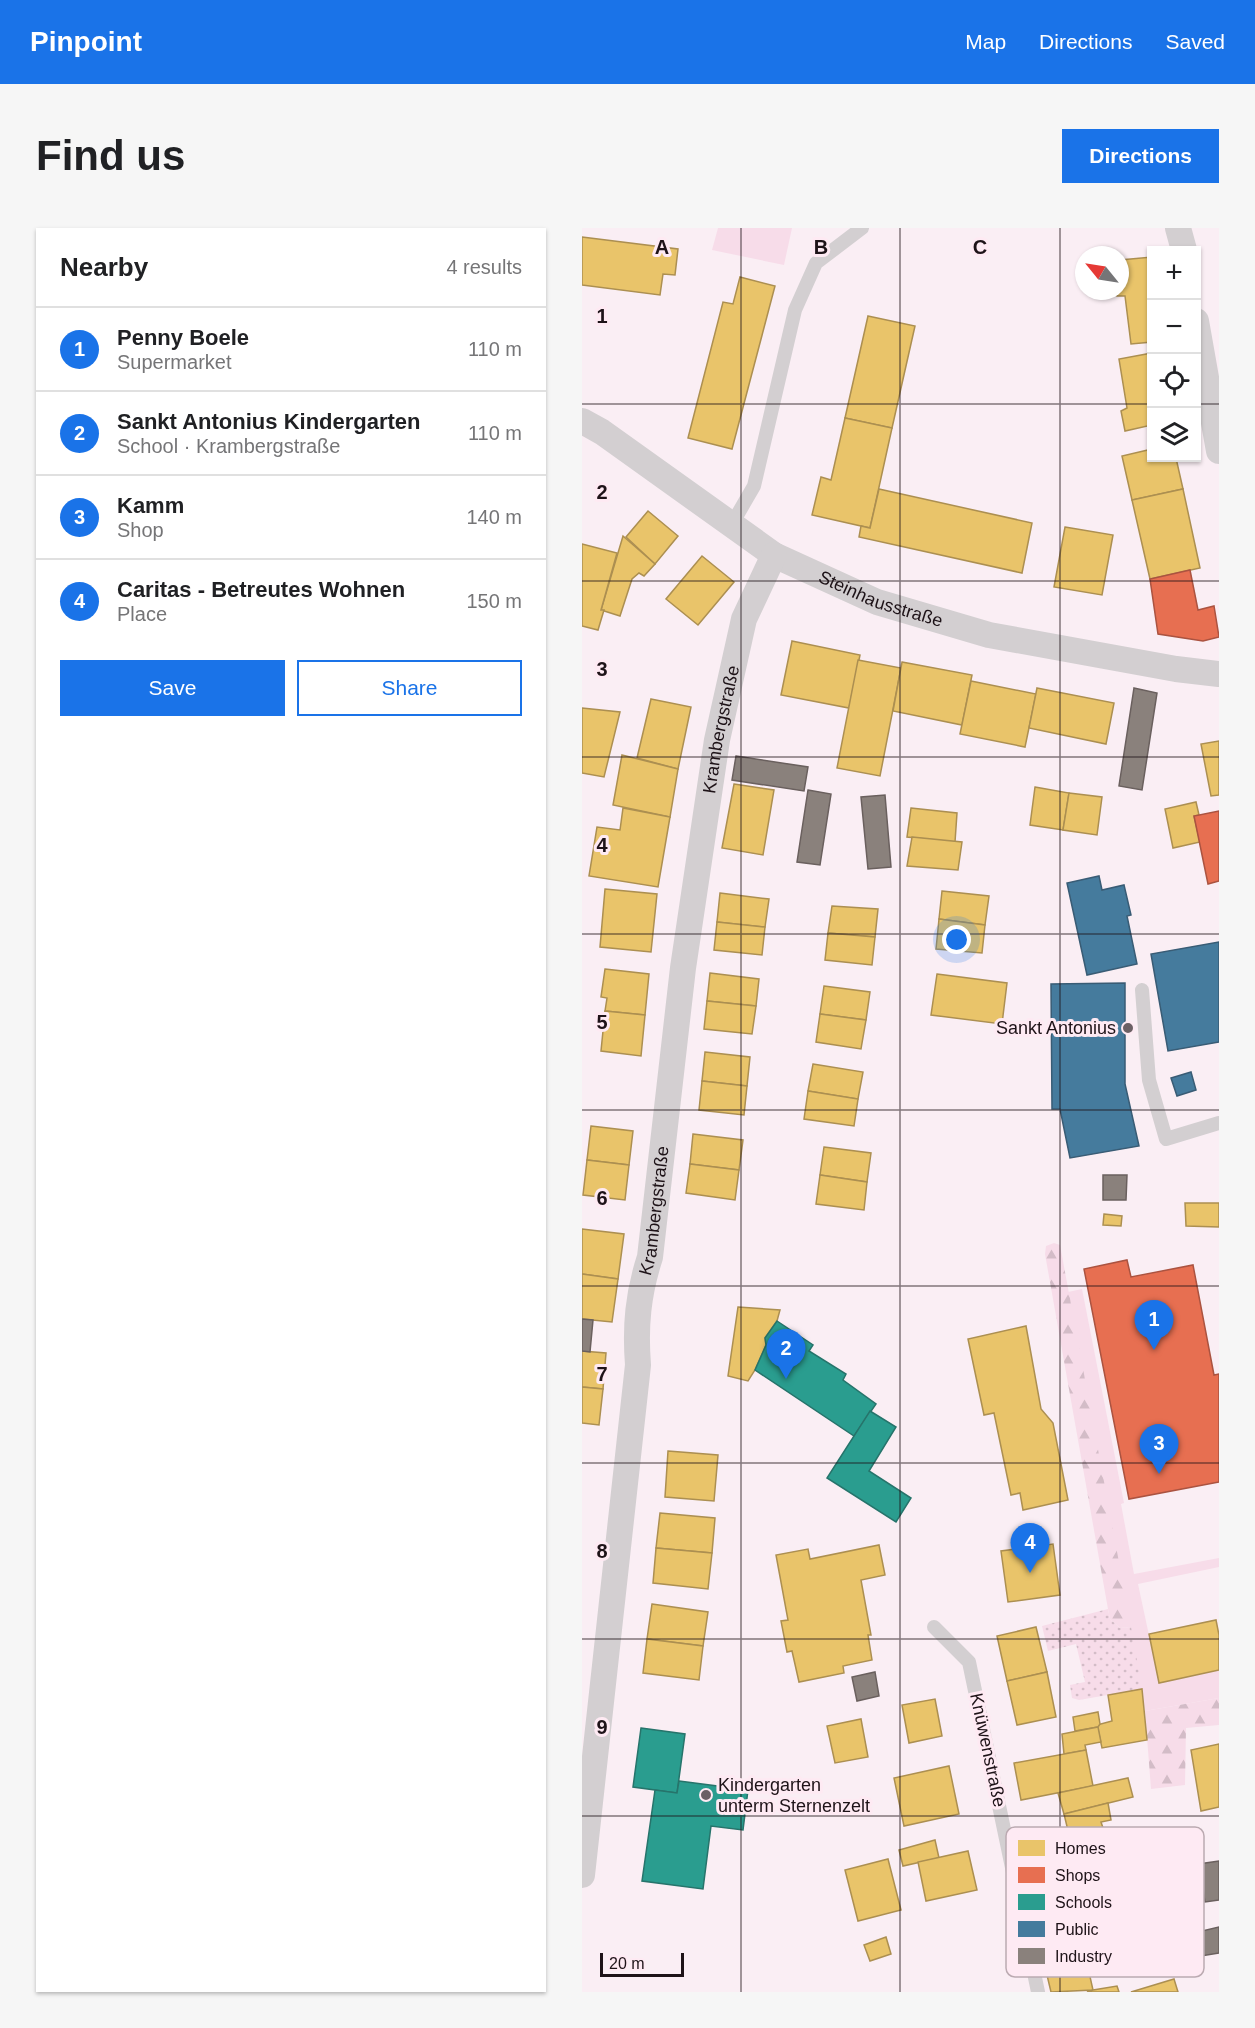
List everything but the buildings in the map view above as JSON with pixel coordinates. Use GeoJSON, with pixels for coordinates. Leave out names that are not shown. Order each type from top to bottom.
{"type":"FeatureCollection","features":[{"type":"Feature","properties":{"kind":"street"},"geometry":{"type":"LineString","coordinates":[[1201,345],[1219,451]]}},
{"type":"Feature","properties":{"kind":"street","name":"Steinhausstraße"},"geometry":{"type":"LineString","coordinates":[[582,421],[602,432],[774,555],[877,602],[989,635],[1176,669],[1219,674]]}},
{"type":"Feature","properties":{"kind":"street","name":"Krambergstraße"},"geometry":{"type":"LineString","coordinates":[[582,1875],[638,1365],[635,1328],[639,1291],[650,1257],[684,956],[717,740],[728,685],[744,619],[774,555]]}},
{"type":"Feature","properties":{"kind":"lane"},"geometry":{"type":"LineString","coordinates":[[732,524],[754,486],[795,310],[816,263],[862,228]]}},
{"type":"Feature","properties":{"kind":"lane"},"geometry":{"type":"LineString","coordinates":[[1142,990],[1149,1080],[1166,1140],[1219,1124]]}},
{"type":"Feature","properties":{"kind":"lane","name":"Knüwenstraße"},"geometry":{"type":"LineString","coordinates":[[934,1627],[969,1662],[1006,1839]]}},
{"type":"Feature","properties":{"kind":"lane","name":"Knüwenstraße"},"geometry":{"type":"LineString","coordinates":[[1035,1977],[1038,1992]]}},
{"type":"Feature","properties":{"kind":"green space"},"geometry":{"type":"Polygon","coordinates":[[[718,228],[792,228],[784,265],[712,250],[718,228]]]}},
{"type":"Feature","properties":{"kind":"green space"},"geometry":{"type":"Polygon","coordinates":[[[1054,1243],[1060,1245],[1131,1627],[1120,1628],[1110,1619],[1045,1254],[1046,1246],[1054,1243]]]}},
{"type":"Feature","properties":{"kind":"green space"},"geometry":{"type":"Polygon","coordinates":[[[1082,1289],[1124,1503],[1121,1504],[1134,1574],[1219,1558],[1219,1567],[1138,1584],[1159,1682],[1219,1670],[1219,1698],[1145,1711],[1068,1292],[1082,1289]]]}},
{"type":"Feature","properties":{"kind":"green space"},"geometry":{"type":"Polygon","coordinates":[[[1108,1609],[1110,1619],[1120,1628],[1131,1627],[1142,1689],[1079,1700],[1072,1698],[1070,1685],[1085,1682],[1076,1644],[1048,1651],[1042,1626],[1108,1609]]]}},
{"type":"Feature","properties":{"kind":"green space"},"geometry":{"type":"Polygon","coordinates":[[[1219,1698],[1219,1725],[1186,1728],[1185,1785],[1151,1789],[1145,1711],[1219,1698]]]}},
{"type":"Feature","properties":{"kind":"place","name":"Sankt Antonius"},"geometry":{"type":"Point","coordinates":[1128,1028]}},
{"type":"Feature","properties":{"kind":"place","name":"Penny Boele"},"geometry":{"type":"Point","coordinates":[1154,1350]}},
{"type":"Feature","properties":{"kind":"place","name":"Sankt Antonius Kindergarten"},"geometry":{"type":"Point","coordinates":[786,1379]}},
{"type":"Feature","properties":{"kind":"place","name":"Kamm"},"geometry":{"type":"Point","coordinates":[1159,1474]}},
{"type":"Feature","properties":{"kind":"place","name":"Caritas - Betreutes Wohnen"},"geometry":{"type":"Point","coordinates":[1030,1573]}},
{"type":"Feature","properties":{"kind":"place","name":"Kindergarten unterm Sternenzelt"},"geometry":{"type":"Point","coordinates":[706,1795]}}]}
